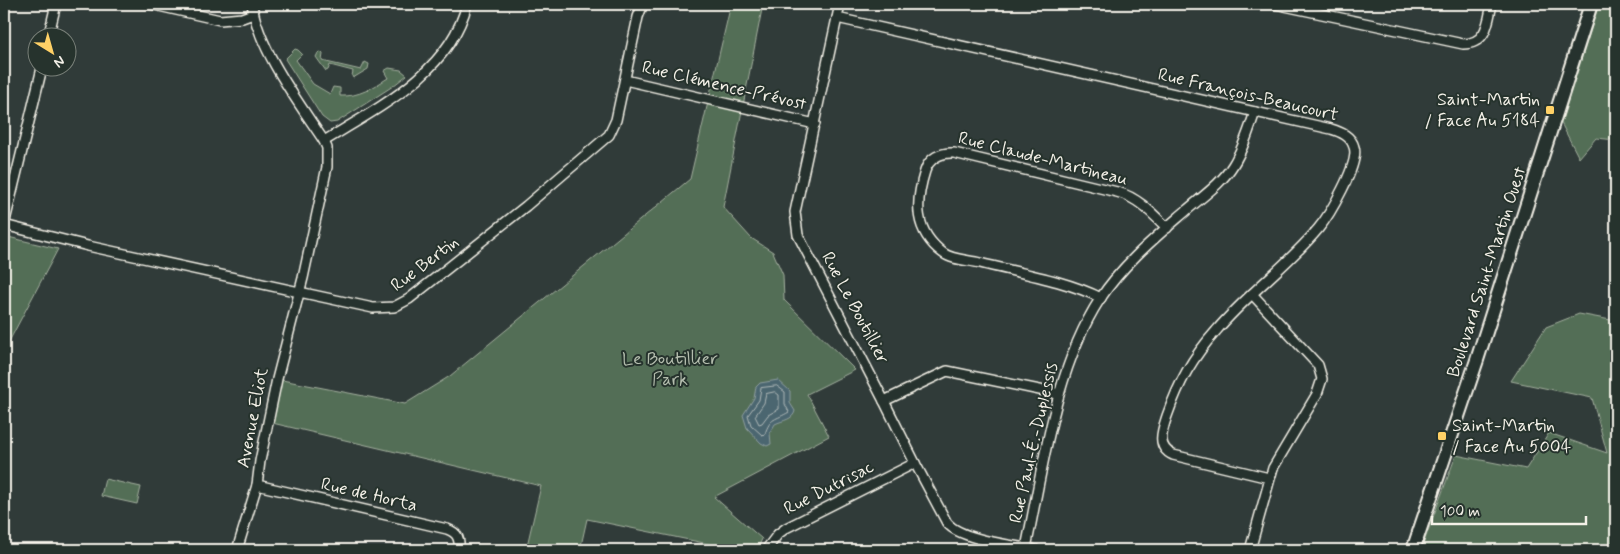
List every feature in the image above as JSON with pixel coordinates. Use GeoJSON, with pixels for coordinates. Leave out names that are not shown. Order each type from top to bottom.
{"type":"FeatureCollection","features":[{"type":"Feature","properties":{"kind":"main road","name":"Boulevard Saint-Martin Ouest"},"geometry":{"type":"LineString","coordinates":[[1413,550],[1477,360],[1592,4]]}},
{"type":"Feature","properties":{"kind":"street"},"geometry":{"type":"LineString","coordinates":[[50,28],[56,4]]}},
{"type":"Feature","properties":{"kind":"street"},"geometry":{"type":"LineString","coordinates":[[150,4],[220,20],[242,18],[253,14]]}},
{"type":"Feature","properties":{"kind":"street"},"geometry":{"type":"LineString","coordinates":[[252,4],[258,30],[273,60],[324,141],[376,108],[418,78],[439,58],[453,38],[467,4]]}},
{"type":"Feature","properties":{"kind":"street","name":"Rue Bertin"},"geometry":{"type":"LineString","coordinates":[[4,225],[88,246],[373,308],[394,307],[409,300],[526,206],[605,139],[614,124],[641,4]]}},
{"type":"Feature","properties":{"kind":"street","name":"Rue Le Boutillier"},"geometry":{"type":"LineString","coordinates":[[840,4],[796,205],[796,226],[809,257],[914,463],[951,528],[966,535],[1031,549]]}},
{"type":"Feature","properties":{"kind":"street"},"geometry":{"type":"LineString","coordinates":[[1275,4],[1463,44],[1474,42],[1484,35],[1492,4]]}},
{"type":"Feature","properties":{"kind":"street","name":"Rue François-Beaucourt"},"geometry":{"type":"LineString","coordinates":[[837,18],[1255,112],[1336,131],[1349,138],[1355,150],[1353,162],[1335,203],[1320,227],[1301,248],[1216,330],[1188,368],[1176,390],[1164,426],[1161,439],[1164,448],[1174,456],[1269,478]]}},
{"type":"Feature","properties":{"kind":"street"},"geometry":{"type":"LineString","coordinates":[[4,225],[40,78]]}},
{"type":"Feature","properties":{"kind":"street","name":"Rue Clémence-Prévost"},"geometry":{"type":"LineString","coordinates":[[625,80],[815,124]]}},
{"type":"Feature","properties":{"kind":"street","name":"Rue Paul-É.-Duplessis"},"geometry":{"type":"LineString","coordinates":[[1031,549],[1062,383],[1076,348],[1101,298],[1139,253],[1217,184],[1233,166],[1255,112]]}},
{"type":"Feature","properties":{"kind":"street","name":"Avenue Eliot"},"geometry":{"type":"LineString","coordinates":[[237,550],[257,485],[260,461],[277,379],[327,167],[327,148],[324,141]]}},
{"type":"Feature","properties":{"kind":"street","name":"Rue Claude-Martineau"},"geometry":{"type":"LineString","coordinates":[[1101,298],[1039,278],[945,255],[931,242],[921,226],[918,214],[918,198],[926,166],[944,152],[954,153],[1117,192],[1141,204],[1167,228]]}},
{"type":"Feature","properties":{"kind":"street"},"geometry":{"type":"LineString","coordinates":[[1250,550],[1269,478],[1321,385],[1322,379],[1318,365],[1252,294]]}},
{"type":"Feature","properties":{"kind":"street"},"geometry":{"type":"LineString","coordinates":[[884,401],[947,371],[1059,394]]}},
{"type":"Feature","properties":{"kind":"street","name":"Rue Dutrisac"},"geometry":{"type":"LineString","coordinates":[[766,550],[778,534],[786,528],[914,463]]}},
{"type":"Feature","properties":{"kind":"street","name":"Rue de Horta"},"geometry":{"type":"LineString","coordinates":[[257,485],[447,529],[458,537],[459,550]]}},
{"type":"Feature","properties":{"kind":"green space","name":"Le Boutillier Park"},"geometry":{"type":"Polygon","coordinates":[[[731,4],[763,4],[723,207],[751,238],[773,252],[783,275],[784,300],[855,370],[807,394],[829,436],[714,497],[762,539],[757,550],[738,550],[587,519],[580,550],[526,550],[541,486],[268,422],[277,379],[405,404],[450,376],[690,179],[731,4]]]}},
{"type":"Feature","properties":{"kind":"green space"},"geometry":{"type":"Polygon","coordinates":[[[1599,4],[1616,4],[1616,140],[1596,138],[1579,158],[1561,123],[1599,4]]]}},
{"type":"Feature","properties":{"kind":"green space"},"geometry":{"type":"Polygon","coordinates":[[[295,49],[302,54],[296,60],[313,84],[330,94],[333,87],[340,88],[340,96],[353,95],[365,91],[388,78],[384,71],[389,68],[401,70],[407,75],[337,122],[330,123],[322,117],[285,59],[295,49]]]}},
{"type":"Feature","properties":{"kind":"green space"},"geometry":{"type":"Polygon","coordinates":[[[321,52],[323,54],[322,61],[361,70],[365,62],[369,64],[368,69],[353,78],[353,71],[330,65],[326,71],[316,57],[321,52]]]}},
{"type":"Feature","properties":{"kind":"green space"},"geometry":{"type":"Polygon","coordinates":[[[4,236],[58,249],[4,351],[4,236]]]}},
{"type":"Feature","properties":{"kind":"green space"},"geometry":{"type":"Polygon","coordinates":[[[1579,314],[1616,321],[1616,550],[1421,550],[1456,455],[1526,469],[1549,433],[1607,453],[1592,398],[1511,381],[1546,327],[1579,314]]]}},
{"type":"Feature","properties":{"kind":"green space"},"geometry":{"type":"Polygon","coordinates":[[[105,479],[141,487],[137,504],[101,496],[105,479]]]}},
{"type":"Feature","properties":{"kind":"water"},"geometry":{"type":"Polygon","coordinates":[[[778,380],[790,391],[790,403],[795,411],[790,418],[775,424],[770,433],[771,444],[767,446],[761,443],[747,428],[743,415],[754,398],[756,387],[760,383],[778,380]]]}},
{"type":"Feature","properties":{"kind":"place","name":"Saint-Martin / Face Au 5184"},"geometry":{"type":"Point","coordinates":[1550,110]}},
{"type":"Feature","properties":{"kind":"place","name":"Saint-Martin / Face Au 5004"},"geometry":{"type":"Point","coordinates":[1442,436]}}]}
